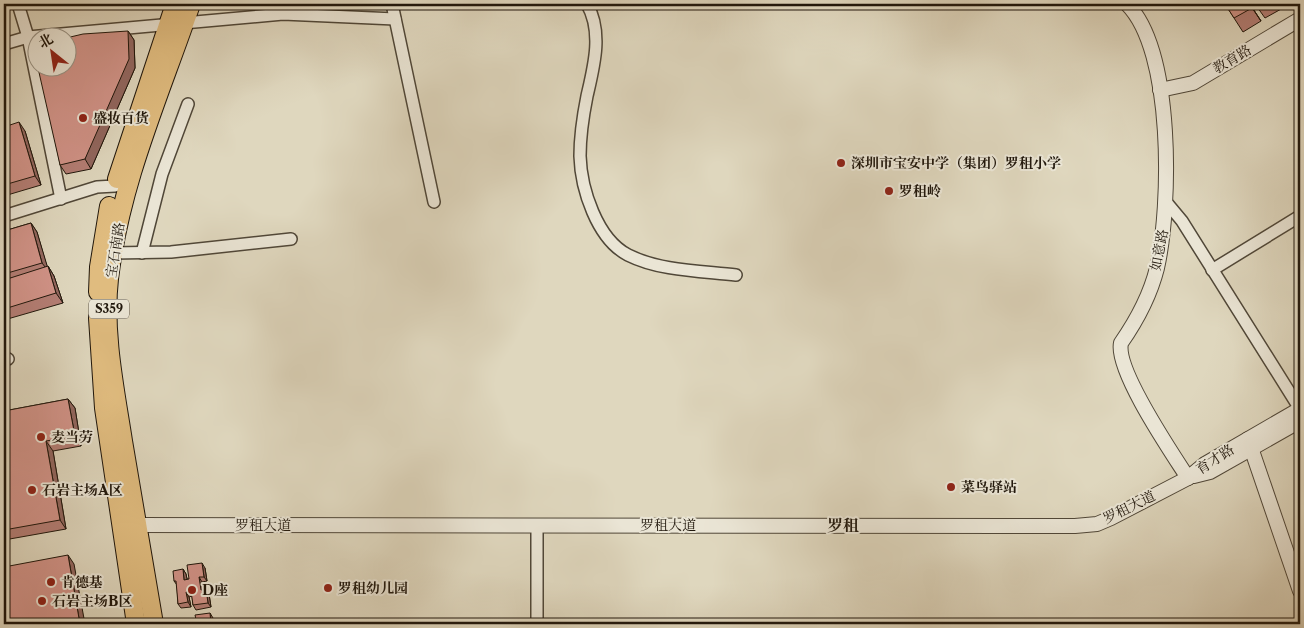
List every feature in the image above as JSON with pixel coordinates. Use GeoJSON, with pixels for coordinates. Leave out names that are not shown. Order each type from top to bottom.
{"type":"FeatureCollection","features":[{"type":"Feature","properties":{"kind":"main road","name":"宝石南路"},"geometry":{"type":"LineString","coordinates":[[154,624],[118,407],[109,333],[109,281],[129,179],[176,25],[175,4]]}},
{"type":"Feature","properties":{"kind":"main road","name":"宝石南路"},"geometry":{"type":"LineString","coordinates":[[136,624],[104,408],[97,334],[99,267],[114,186],[176,25],[191,4]]}},
{"type":"Feature","properties":{"kind":"street"},"geometry":{"type":"LineString","coordinates":[[4,44],[28,37],[18,4]]}},
{"type":"Feature","properties":{"kind":"street"},"geometry":{"type":"LineString","coordinates":[[296,14],[307,4]]}},
{"type":"Feature","properties":{"kind":"street"},"geometry":{"type":"LineString","coordinates":[[392,4],[434,202]]}},
{"type":"Feature","properties":{"kind":"street"},"geometry":{"type":"LineString","coordinates":[[587,4],[595,37],[596,58],[582,123],[580,158],[585,185],[596,218],[612,242],[627,254],[646,262],[736,275]]}},
{"type":"Feature","properties":{"kind":"street","name":"如意路"},"geometry":{"type":"LineString","coordinates":[[1127,4],[1139,17],[1146,30],[1160,90],[1168,169],[1167,203],[1157,269],[1146,301],[1121,343],[1120,351],[1125,369],[1150,416],[1188,478]]}},
{"type":"Feature","properties":{"kind":"street"},"geometry":{"type":"LineString","coordinates":[[78,33],[296,14],[395,19]]}},
{"type":"Feature","properties":{"kind":"street","name":"教育路"},"geometry":{"type":"LineString","coordinates":[[1160,90],[1193,83],[1300,19]]}},
{"type":"Feature","properties":{"kind":"street"},"geometry":{"type":"LineString","coordinates":[[36,78],[61,199]]}},
{"type":"Feature","properties":{"kind":"street"},"geometry":{"type":"LineString","coordinates":[[142,253],[162,174],[188,104]]}},
{"type":"Feature","properties":{"kind":"street"},"geometry":{"type":"LineString","coordinates":[[4,216],[97,187],[114,186]]}},
{"type":"Feature","properties":{"kind":"street"},"geometry":{"type":"LineString","coordinates":[[1167,203],[1182,222],[1300,409]]}},
{"type":"Feature","properties":{"kind":"street"},"geometry":{"type":"LineString","coordinates":[[1212,270],[1300,216]]}},
{"type":"Feature","properties":{"kind":"street"},"geometry":{"type":"LineString","coordinates":[[113,253],[171,252],[291,239]]}},
{"type":"Feature","properties":{"kind":"street","name":"育才路"},"geometry":{"type":"LineString","coordinates":[[1188,478],[1210,472],[1300,409]]}},
{"type":"Feature","properties":{"kind":"street","name":"育才路"},"geometry":{"type":"LineString","coordinates":[[1250,444],[1300,421]]}},
{"type":"Feature","properties":{"kind":"street"},"geometry":{"type":"LineString","coordinates":[[1250,444],[1300,591]]}},
{"type":"Feature","properties":{"kind":"street","name":"罗租大道"},"geometry":{"type":"LineString","coordinates":[[137,525],[1074,526],[1096,524],[1188,478]]}},
{"type":"Feature","properties":{"kind":"street"},"geometry":{"type":"LineString","coordinates":[[537,525],[537,624]]}},
{"type":"Feature","properties":{"kind":"building"},"geometry":{"type":"Polygon","coordinates":[[[1225,4],[1249,4],[1252,8],[1234,18],[1225,4]]]}},
{"type":"Feature","properties":{"kind":"building","name":"盛妆百货"},"geometry":{"type":"Polygon","coordinates":[[[128,31],[129,59],[85,159],[60,165],[40,78],[78,78],[78,35],[128,31]]]}},
{"type":"Feature","properties":{"kind":"building"},"geometry":{"type":"Polygon","coordinates":[[[19,122],[35,176],[4,185],[4,127],[19,122]]]}},
{"type":"Feature","properties":{"kind":"building"},"geometry":{"type":"Polygon","coordinates":[[[31,223],[42,263],[4,274],[4,231],[31,223]]]}},
{"type":"Feature","properties":{"kind":"building"},"geometry":{"type":"Polygon","coordinates":[[[48,266],[56,293],[4,309],[4,280],[48,266]]]}},
{"type":"Feature","properties":{"kind":"building","name":"石岩主场A区"},"geometry":{"type":"Polygon","coordinates":[[[68,399],[75,436],[46,441],[60,520],[4,530],[4,411],[68,399]]]}},
{"type":"Feature","properties":{"kind":"building"},"geometry":{"type":"Polygon","coordinates":[[[1300,526],[1300,541],[1296,528],[1300,526]]]}},
{"type":"Feature","properties":{"kind":"building","name":"石岩主场B区"},"geometry":{"type":"Polygon","coordinates":[[[68,555],[80,624],[4,624],[4,567],[68,555]]]}},
{"type":"Feature","properties":{"kind":"building","name":"D座"},"geometry":{"type":"Polygon","coordinates":[[[202,563],[204,577],[199,577],[201,590],[206,589],[208,603],[193,605],[191,591],[186,592],[188,602],[178,604],[173,571],[183,569],[184,580],[189,579],[187,565],[202,563]]]}},
{"type":"Feature","properties":{"kind":"building"},"geometry":{"type":"Polygon","coordinates":[[[210,613],[211,624],[197,624],[195,615],[210,613]]]}},
{"type":"Feature","properties":{"kind":"building"},"geometry":{"type":"Polygon","coordinates":[[[191,619],[191,624],[182,624],[181,621],[191,619]]]}},
{"type":"Feature","properties":{"kind":"place","name":"盛妆百货"},"geometry":{"type":"Point","coordinates":[83,118]}},
{"type":"Feature","properties":{"kind":"place","name":"深圳市宝安中学（集团）罗租小学"},"geometry":{"type":"Point","coordinates":[841,163]}},
{"type":"Feature","properties":{"kind":"place","name":"罗租岭"},"geometry":{"type":"Point","coordinates":[889,191]}},
{"type":"Feature","properties":{"kind":"place","name":"麦当劳"},"geometry":{"type":"Point","coordinates":[41,437]}},
{"type":"Feature","properties":{"kind":"place","name":"菜鸟驿站"},"geometry":{"type":"Point","coordinates":[951,487]}},
{"type":"Feature","properties":{"kind":"place","name":"石岩主场A区"},"geometry":{"type":"Point","coordinates":[32,490]}},
{"type":"Feature","properties":{"kind":"place","name":"肯德基"},"geometry":{"type":"Point","coordinates":[51,582]}},
{"type":"Feature","properties":{"kind":"place","name":"罗租幼儿园"},"geometry":{"type":"Point","coordinates":[328,588]}},
{"type":"Feature","properties":{"kind":"place","name":"D座"},"geometry":{"type":"Point","coordinates":[192,590]}},
{"type":"Feature","properties":{"kind":"place","name":"石岩主场B区"},"geometry":{"type":"Point","coordinates":[42,601]}},
{"type":"Feature","properties":{"kind":"district","name":"罗租"},"geometry":{"type":"Point","coordinates":[843,525]}}]}
